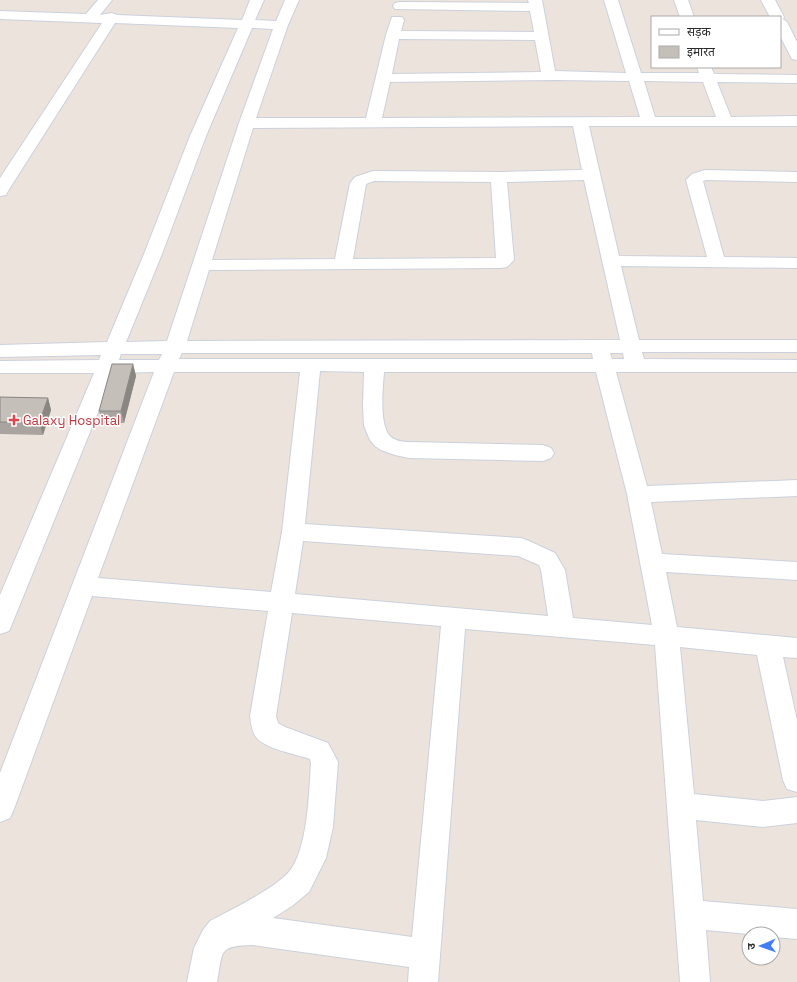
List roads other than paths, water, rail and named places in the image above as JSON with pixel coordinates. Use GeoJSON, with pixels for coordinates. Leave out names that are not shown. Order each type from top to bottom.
{"type":"FeatureCollection","features":[{"type":"Feature","properties":{"kind":"street"},"geometry":{"type":"LineString","coordinates":[[91,17],[105,0]]}},
{"type":"Feature","properties":{"kind":"street"},"geometry":{"type":"LineString","coordinates":[[0,624],[110,357],[198,136],[257,0]]}},
{"type":"Feature","properties":{"kind":"street"},"geometry":{"type":"LineString","coordinates":[[0,809],[166,366],[175,347],[247,123],[281,24],[292,0]]}},
{"type":"Feature","properties":{"kind":"street"},"geometry":{"type":"LineString","coordinates":[[611,0],[650,122]]}},
{"type":"Feature","properties":{"kind":"street"},"geometry":{"type":"LineString","coordinates":[[681,0],[686,16]]}},
{"type":"Feature","properties":{"kind":"street"},"geometry":{"type":"LineString","coordinates":[[768,0],[776,16]]}},
{"type":"Feature","properties":{"kind":"street"},"geometry":{"type":"LineString","coordinates":[[373,122],[401,3],[536,4],[547,67],[549,72],[555,76]]}},
{"type":"Feature","properties":{"kind":"street"},"geometry":{"type":"LineString","coordinates":[[0,15],[281,24]]}},
{"type":"Feature","properties":{"kind":"street"},"geometry":{"type":"LineString","coordinates":[[0,191],[112,18]]}},
{"type":"Feature","properties":{"kind":"street"},"geometry":{"type":"LineString","coordinates":[[781,24],[797,56]]}},
{"type":"Feature","properties":{"kind":"street"},"geometry":{"type":"LineString","coordinates":[[393,35],[541,36]]}},
{"type":"Feature","properties":{"kind":"street"},"geometry":{"type":"LineString","coordinates":[[706,72],[725,121]]}},
{"type":"Feature","properties":{"kind":"street"},"geometry":{"type":"LineString","coordinates":[[383,78],[555,76],[636,78],[706,72],[797,79]]}},
{"type":"Feature","properties":{"kind":"street"},"geometry":{"type":"LineString","coordinates":[[247,123],[797,121]]}},
{"type":"Feature","properties":{"kind":"street"},"geometry":{"type":"LineString","coordinates":[[580,122],[630,347],[636,366]]}},
{"type":"Feature","properties":{"kind":"street"},"geometry":{"type":"LineString","coordinates":[[343,264],[358,183],[361,180],[373,176],[503,177],[591,175]]}},
{"type":"Feature","properties":{"kind":"street"},"geometry":{"type":"LineString","coordinates":[[717,262],[694,180],[705,175],[797,177]]}},
{"type":"Feature","properties":{"kind":"street"},"geometry":{"type":"LineString","coordinates":[[202,265],[501,263],[505,260],[499,180],[503,177]]}},
{"type":"Feature","properties":{"kind":"street"},"geometry":{"type":"LineString","coordinates":[[611,261],[797,263]]}},
{"type":"Feature","properties":{"kind":"street"},"geometry":{"type":"LineString","coordinates":[[0,351],[110,357],[166,366],[374,365],[601,357],[630,347],[797,346]]}},
{"type":"Feature","properties":{"kind":"street"},"geometry":{"type":"LineString","coordinates":[[0,367],[110,357],[175,347],[601,357],[636,366],[797,366]]}},
{"type":"Feature","properties":{"kind":"street"},"geometry":{"type":"LineString","coordinates":[[601,357],[638,494],[667,636],[696,982]]}},
{"type":"Feature","properties":{"kind":"street"},"geometry":{"type":"LineString","coordinates":[[202,982],[213,940],[221,932],[282,896],[299,882],[312,858],[319,827],[325,762],[319,751],[278,737],[266,730],[263,716],[293,532],[312,365]]}},
{"type":"Feature","properties":{"kind":"street"},"geometry":{"type":"LineString","coordinates":[[374,365],[374,425],[382,441],[392,447],[409,450],[543,452]]}},
{"type":"Feature","properties":{"kind":"street"},"geometry":{"type":"LineString","coordinates":[[638,494],[797,488]]}},
{"type":"Feature","properties":{"kind":"street"},"geometry":{"type":"LineString","coordinates":[[293,532],[521,547],[547,559],[553,570],[562,626]]}},
{"type":"Feature","properties":{"kind":"street"},"geometry":{"type":"LineString","coordinates":[[652,562],[797,571]]}},
{"type":"Feature","properties":{"kind":"street"},"geometry":{"type":"LineString","coordinates":[[84,586],[562,626],[797,648]]}},
{"type":"Feature","properties":{"kind":"street"},"geometry":{"type":"LineString","coordinates":[[221,932],[253,930],[424,968],[454,618]]}},
{"type":"Feature","properties":{"kind":"street"},"geometry":{"type":"LineString","coordinates":[[768,646],[792,733],[797,780]]}},
{"type":"Feature","properties":{"kind":"street"},"geometry":{"type":"LineString","coordinates":[[681,806],[763,814],[797,810]]}},
{"type":"Feature","properties":{"kind":"street"},"geometry":{"type":"LineString","coordinates":[[690,914],[797,924]]}},
{"type":"Feature","properties":{"kind":"place","name":"Galaxy Hospital"},"geometry":{"type":"Point","coordinates":[14,420]}}]}
